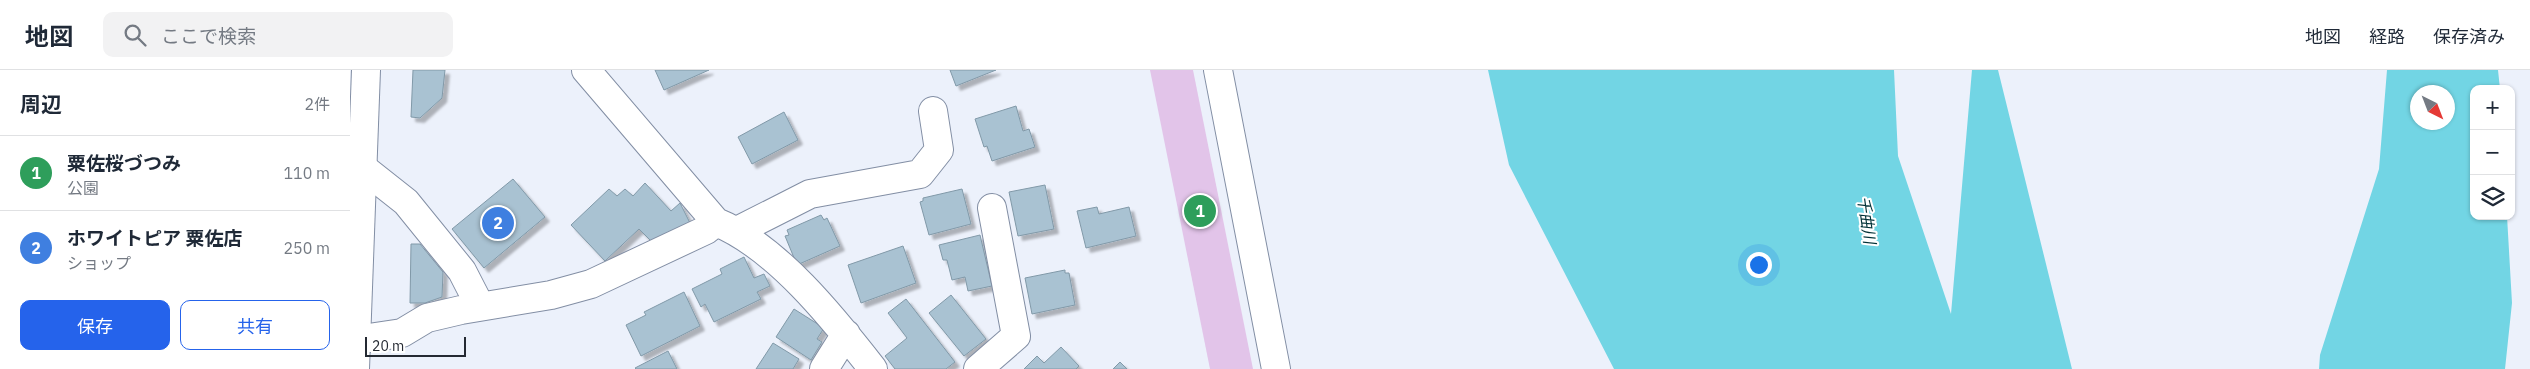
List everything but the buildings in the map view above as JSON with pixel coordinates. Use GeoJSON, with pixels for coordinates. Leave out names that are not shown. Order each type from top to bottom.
{"type":"FeatureCollection","features":[{"type":"Feature","properties":{"kind":"street"},"geometry":{"type":"LineString","coordinates":[[355,369],[356,210],[363,168],[366,70]]}},
{"type":"Feature","properties":{"kind":"street"},"geometry":{"type":"LineString","coordinates":[[586,70],[727,226],[780,266],[846,334],[873,369]]}},
{"type":"Feature","properties":{"kind":"street"},"geometry":{"type":"LineString","coordinates":[[1218,70],[1276,369]]}},
{"type":"Feature","properties":{"kind":"street"},"geometry":{"type":"LineString","coordinates":[[355,340],[402,333],[427,318],[480,306],[551,295],[591,284],[706,230],[727,226],[810,194],[920,174],[939,150],[933,111]]}},
{"type":"Feature","properties":{"kind":"street"},"geometry":{"type":"LineString","coordinates":[[363,168],[406,202],[462,271],[480,306]]}},
{"type":"Feature","properties":{"kind":"street"},"geometry":{"type":"LineString","coordinates":[[978,369],[1016,336],[992,208]]}},
{"type":"Feature","properties":{"kind":"street"},"geometry":{"type":"LineString","coordinates":[[824,369],[846,334]]}},
{"type":"Feature","properties":{"kind":"shaded area"},"geometry":{"type":"Polygon","coordinates":[[[1150,70],[1193,70],[1253,369],[1210,369],[1150,70]]]}},
{"type":"Feature","properties":{"kind":"water","name":"千曲川"},"geometry":{"type":"Polygon","coordinates":[[[1488,70],[1894,70],[1898,156],[1951,314],[1972,70],[1998,70],[2072,369],[1614,369],[1509,165],[1488,70]]]}},
{"type":"Feature","properties":{"kind":"water"},"geometry":{"type":"Polygon","coordinates":[[[2387,70],[2498,70],[2500,85],[2470,85],[2470,220],[2507,220],[2512,303],[2505,369],[2319,369],[2320,355],[2379,169],[2387,70]]]}},
{"type":"Feature","properties":{"kind":"place","name":"粟佐桜づつみ"},"geometry":{"type":"Point","coordinates":[1200,211]}},
{"type":"Feature","properties":{"kind":"place","name":"ホワイトピア 粟佐店"},"geometry":{"type":"Point","coordinates":[498,223]}}]}
